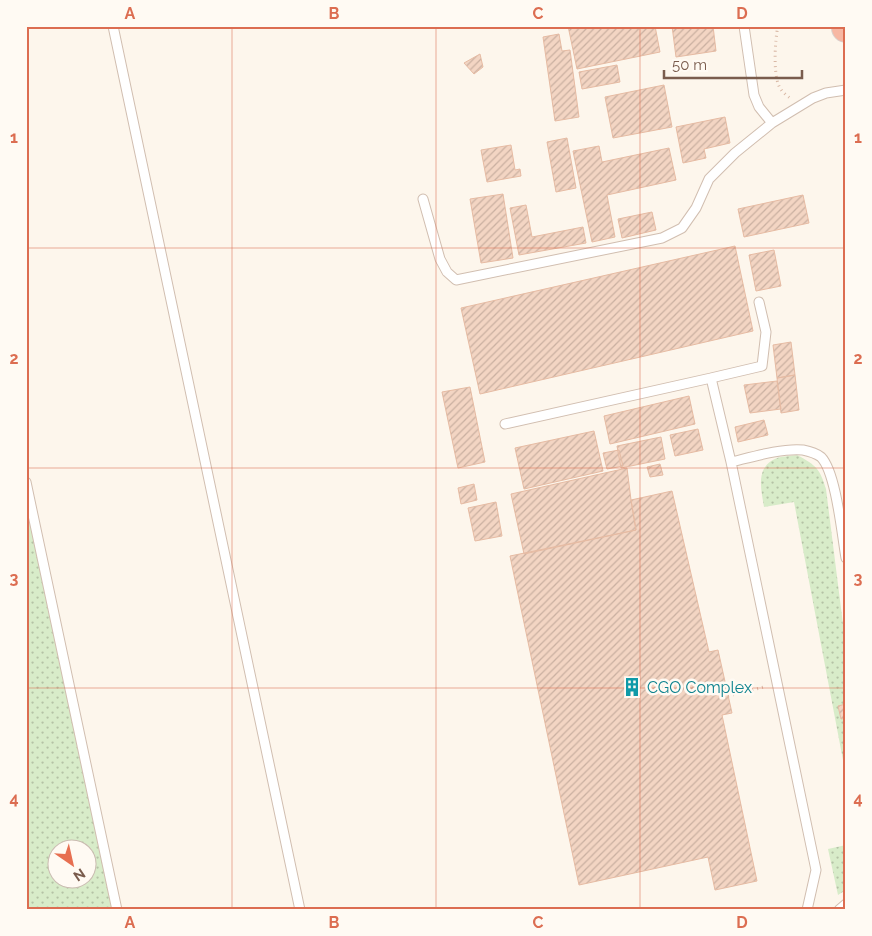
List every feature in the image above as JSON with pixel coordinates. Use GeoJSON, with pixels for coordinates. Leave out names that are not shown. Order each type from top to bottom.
{"type":"FeatureCollection","features":[{"type":"Feature","properties":{"kind":"lane"},"geometry":{"type":"LineString","coordinates":[[113,26],[300,910]]}},
{"type":"Feature","properties":{"kind":"lane"},"geometry":{"type":"LineString","coordinates":[[744,26],[754,95],[758,107],[772,123]]}},
{"type":"Feature","properties":{"kind":"lane"},"geometry":{"type":"LineString","coordinates":[[423,199],[440,259],[447,272],[456,280],[662,238],[682,228],[696,208],[709,179],[735,153],[772,123],[813,98],[826,93],[846,90]]}},
{"type":"Feature","properties":{"kind":"lane"},"geometry":{"type":"LineString","coordinates":[[505,424],[762,366],[766,332],[759,302]]}},
{"type":"Feature","properties":{"kind":"lane"},"geometry":{"type":"LineString","coordinates":[[710,378],[730,462],[816,870],[807,910]]}},
{"type":"Feature","properties":{"kind":"lane"},"geometry":{"type":"LineString","coordinates":[[730,462],[777,452],[804,450],[820,456],[827,465],[830,474],[846,558]]}},
{"type":"Feature","properties":{"kind":"lane"},"geometry":{"type":"LineString","coordinates":[[26,482],[117,910]]}},
{"type":"Feature","properties":{"kind":"lane"},"geometry":{"type":"LineString","coordinates":[[839,910],[846,904]]}},
{"type":"Feature","properties":{"kind":"path"},"geometry":{"type":"LineString","coordinates":[[778,26],[775,68],[779,86],[788,96],[803,104]]}},
{"type":"Feature","properties":{"kind":"path"},"geometry":{"type":"LineString","coordinates":[[728,696],[777,684]]}},
{"type":"Feature","properties":{"kind":"green space"},"geometry":{"type":"Polygon","coordinates":[[[797,455],[816,468],[822,477],[826,489],[846,648],[846,776],[794,502],[764,507],[761,479],[765,467],[777,458],[797,455]]]}},
{"type":"Feature","properties":{"kind":"green space"},"geometry":{"type":"Polygon","coordinates":[[[26,489],[114,910],[26,910],[26,489]]]}},
{"type":"Feature","properties":{"kind":"green space"},"geometry":{"type":"Polygon","coordinates":[[[846,845],[846,890],[838,895],[828,849],[846,845]]]}},
{"type":"Feature","properties":{"kind":"building"},"geometry":{"type":"Polygon","coordinates":[[[568,26],[655,26],[660,52],[577,69],[568,26]]]}},
{"type":"Feature","properties":{"kind":"building"},"geometry":{"type":"Polygon","coordinates":[[[672,26],[713,26],[716,51],[676,57],[672,26]]]}},
{"type":"Feature","properties":{"kind":"building"},"geometry":{"type":"Polygon","coordinates":[[[559,34],[562,51],[570,50],[579,117],[555,121],[543,37],[559,34]]]}},
{"type":"Feature","properties":{"kind":"building"},"geometry":{"type":"Polygon","coordinates":[[[480,54],[483,67],[474,74],[464,63],[480,54]]]}},
{"type":"Feature","properties":{"kind":"building"},"geometry":{"type":"Polygon","coordinates":[[[617,65],[620,82],[582,89],[579,72],[617,65]]]}},
{"type":"Feature","properties":{"kind":"building"},"geometry":{"type":"Polygon","coordinates":[[[664,85],[672,127],[613,138],[605,97],[664,85]]]}},
{"type":"Feature","properties":{"kind":"building"},"geometry":{"type":"Polygon","coordinates":[[[725,117],[730,143],[704,149],[706,158],[683,163],[676,127],[725,117]]]}},
{"type":"Feature","properties":{"kind":"building"},"geometry":{"type":"Polygon","coordinates":[[[567,138],[576,188],[556,192],[547,142],[567,138]]]}},
{"type":"Feature","properties":{"kind":"building"},"geometry":{"type":"Polygon","coordinates":[[[511,145],[515,170],[520,169],[521,176],[487,182],[481,150],[511,145]]]}},
{"type":"Feature","properties":{"kind":"building"},"geometry":{"type":"Polygon","coordinates":[[[599,146],[602,162],[669,148],[676,180],[607,195],[615,237],[592,242],[573,151],[599,146]]]}},
{"type":"Feature","properties":{"kind":"building"},"geometry":{"type":"Polygon","coordinates":[[[503,194],[513,258],[481,263],[470,199],[503,194]]]}},
{"type":"Feature","properties":{"kind":"building"},"geometry":{"type":"Polygon","coordinates":[[[803,195],[809,223],[744,237],[738,209],[803,195]]]}},
{"type":"Feature","properties":{"kind":"building"},"geometry":{"type":"Polygon","coordinates":[[[526,205],[532,237],[583,227],[586,243],[519,255],[510,208],[526,205]]]}},
{"type":"Feature","properties":{"kind":"building"},"geometry":{"type":"Polygon","coordinates":[[[652,212],[656,230],[622,238],[618,219],[652,212]]]}},
{"type":"Feature","properties":{"kind":"building"},"geometry":{"type":"Polygon","coordinates":[[[735,246],[753,331],[480,394],[461,308],[735,246]]]}},
{"type":"Feature","properties":{"kind":"building"},"geometry":{"type":"Polygon","coordinates":[[[774,250],[781,286],[756,291],[749,255],[774,250]]]}},
{"type":"Feature","properties":{"kind":"building"},"geometry":{"type":"Polygon","coordinates":[[[791,342],[795,375],[777,378],[773,345],[791,342]]]}},
{"type":"Feature","properties":{"kind":"building"},"geometry":{"type":"Polygon","coordinates":[[[795,375],[799,410],[781,413],[777,378],[795,375]]]}},
{"type":"Feature","properties":{"kind":"building"},"geometry":{"type":"Polygon","coordinates":[[[777,381],[781,409],[750,413],[744,385],[777,381]]]}},
{"type":"Feature","properties":{"kind":"building"},"geometry":{"type":"Polygon","coordinates":[[[470,387],[485,462],[458,468],[442,392],[470,387]]]}},
{"type":"Feature","properties":{"kind":"building"},"geometry":{"type":"Polygon","coordinates":[[[689,396],[695,424],[610,444],[604,416],[689,396]]]}},
{"type":"Feature","properties":{"kind":"building"},"geometry":{"type":"Polygon","coordinates":[[[764,420],[768,435],[738,442],[735,427],[764,420]]]}},
{"type":"Feature","properties":{"kind":"building"},"geometry":{"type":"Polygon","coordinates":[[[698,429],[703,450],[675,456],[670,435],[698,429]]]}},
{"type":"Feature","properties":{"kind":"building"},"geometry":{"type":"Polygon","coordinates":[[[594,431],[603,471],[524,489],[515,448],[594,431]]]}},
{"type":"Feature","properties":{"kind":"building"},"geometry":{"type":"Polygon","coordinates":[[[661,437],[665,459],[621,468],[617,446],[661,437]]]}},
{"type":"Feature","properties":{"kind":"building"},"geometry":{"type":"Polygon","coordinates":[[[619,450],[623,466],[607,469],[603,453],[619,450]]]}},
{"type":"Feature","properties":{"kind":"building"},"geometry":{"type":"Polygon","coordinates":[[[660,464],[663,475],[650,477],[647,467],[660,464]]]}},
{"type":"Feature","properties":{"kind":"building"},"geometry":{"type":"Polygon","coordinates":[[[627,468],[636,530],[524,554],[511,494],[627,468]]]}},
{"type":"Feature","properties":{"kind":"building"},"geometry":{"type":"Polygon","coordinates":[[[474,484],[477,500],[461,504],[458,488],[474,484]]]}},
{"type":"Feature","properties":{"kind":"building","name":"CGO Complex"},"geometry":{"type":"Polygon","coordinates":[[[672,491],[709,652],[718,650],[732,713],[722,715],[757,881],[715,890],[708,857],[579,885],[510,556],[636,530],[631,500],[672,491]]]}},
{"type":"Feature","properties":{"kind":"building"},"geometry":{"type":"Polygon","coordinates":[[[496,502],[502,536],[475,541],[468,508],[496,502]]]}},
{"type":"Feature","properties":{"kind":"building"},"geometry":{"type":"Polygon","coordinates":[[[846,704],[846,718],[841,719],[838,706],[846,704]]]}},
{"type":"Feature","properties":{"kind":"place","name":"CGO Complex"},"geometry":{"type":"Point","coordinates":[632,687]}}]}
